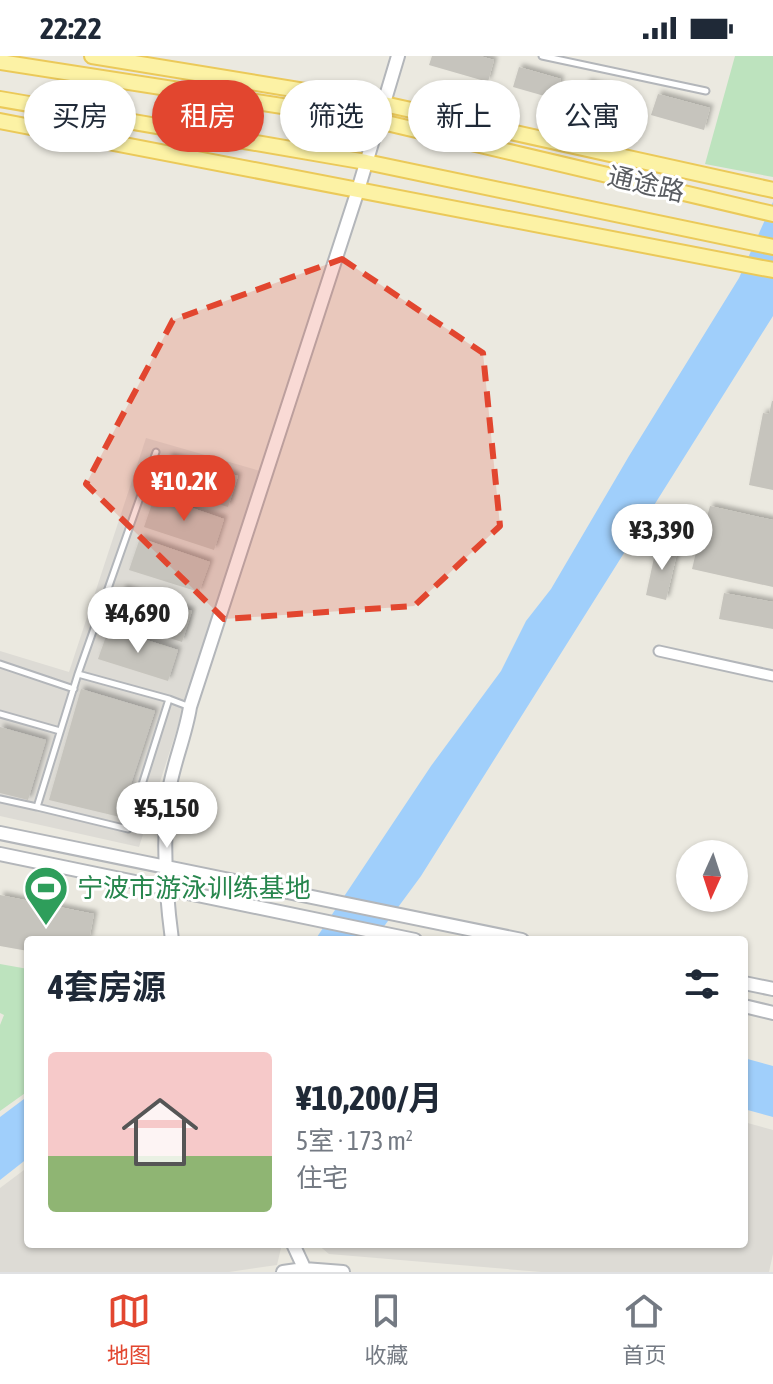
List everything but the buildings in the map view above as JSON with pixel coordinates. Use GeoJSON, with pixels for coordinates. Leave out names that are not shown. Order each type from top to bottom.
{"type":"FeatureCollection","features":[{"type":"Feature","properties":{"kind":"main road"},"geometry":{"type":"LineString","coordinates":[[92,56],[280,87]]}},
{"type":"Feature","properties":{"kind":"main road","name":"通途路"},"geometry":{"type":"LineString","coordinates":[[0,62],[280,106]]}},
{"type":"Feature","properties":{"kind":"main road","name":"通途路"},"geometry":{"type":"LineString","coordinates":[[0,99],[366,162],[773,247]]}},
{"type":"Feature","properties":{"kind":"main road"},"geometry":{"type":"LineString","coordinates":[[392,106],[773,190]]}},
{"type":"Feature","properties":{"kind":"main road"},"geometry":{"type":"LineString","coordinates":[[0,121],[773,270]]}},
{"type":"Feature","properties":{"kind":"main road","name":"通途路"},"geometry":{"type":"LineString","coordinates":[[392,124],[773,214]]}},
{"type":"Feature","properties":{"kind":"street"},"geometry":{"type":"LineString","coordinates":[[391,80],[398,56]]}},
{"type":"Feature","properties":{"kind":"street"},"geometry":{"type":"LineString","coordinates":[[171,936],[165,888],[167,802],[190,707],[369,152]]}},
{"type":"Feature","properties":{"kind":"street"},"geometry":{"type":"LineString","coordinates":[[659,651],[773,676]]}},
{"type":"Feature","properties":{"kind":"street"},"geometry":{"type":"LineString","coordinates":[[0,833],[503,936]]}},
{"type":"Feature","properties":{"kind":"street"},"geometry":{"type":"LineString","coordinates":[[0,854],[395,936]]}},
{"type":"Feature","properties":{"kind":"street"},"geometry":{"type":"LineString","coordinates":[[748,984],[773,989]]}},
{"type":"Feature","properties":{"kind":"street"},"geometry":{"type":"LineString","coordinates":[[748,1007],[773,1013]]}},
{"type":"Feature","properties":{"kind":"street"},"geometry":{"type":"LineString","coordinates":[[295,1248],[305,1270]]}},
{"type":"Feature","properties":{"kind":"street"},"geometry":{"type":"LineString","coordinates":[[283,1272],[343,1272]]}},
{"type":"Feature","properties":{"kind":"lane"},"geometry":{"type":"LineString","coordinates":[[542,56],[706,91]]}},
{"type":"Feature","properties":{"kind":"lane"},"geometry":{"type":"LineString","coordinates":[[37,807],[78,674],[156,452]]}},
{"type":"Feature","properties":{"kind":"lane"},"geometry":{"type":"LineString","coordinates":[[0,664],[74,689]]}},
{"type":"Feature","properties":{"kind":"lane"},"geometry":{"type":"LineString","coordinates":[[78,674],[190,707]]}},
{"type":"Feature","properties":{"kind":"lane"},"geometry":{"type":"LineString","coordinates":[[0,799],[128,829],[169,699]]}},
{"type":"Feature","properties":{"kind":"lane"},"geometry":{"type":"LineString","coordinates":[[0,714],[60,731]]}},
{"type":"Feature","properties":{"kind":"highlighted area"},"geometry":{"type":"Polygon","coordinates":[[[342,259],[483,353],[500,526],[414,606],[224,619],[86,484],[173,320],[342,259]]]}},
{"type":"Feature","properties":{"kind":"shaded area"},"geometry":{"type":"Polygon","coordinates":[[[146,438],[260,471],[139,847],[0,816],[0,651],[69,672],[146,438]]]}},
{"type":"Feature","properties":{"kind":"shaded area"},"geometry":{"type":"Polygon","coordinates":[[[748,1123],[773,1130],[773,1254],[769,1272],[541,1272],[329,1254],[322,1248],[748,1248],[748,1123]]]}},
{"type":"Feature","properties":{"kind":"shaded area"},"geometry":{"type":"Polygon","coordinates":[[[24,1170],[24,1248],[281,1248],[277,1265],[229,1272],[0,1272],[0,1188],[24,1170]]]}},
{"type":"Feature","properties":{"kind":"green space"},"geometry":{"type":"Polygon","coordinates":[[[735,56],[773,56],[773,177],[705,164],[735,56]]]}},
{"type":"Feature","properties":{"kind":"green space"},"geometry":{"type":"Polygon","coordinates":[[[0,964],[24,968],[24,1094],[0,1111],[0,1025],[4,1015],[0,1013],[0,964]]]}},
{"type":"Feature","properties":{"kind":"water"},"geometry":{"type":"Polygon","coordinates":[[[773,202],[773,316],[421,876],[377,936],[318,936],[431,766],[501,671],[526,621],[551,589],[739,278],[773,202]]]}},
{"type":"Feature","properties":{"kind":"water"},"geometry":{"type":"Polygon","coordinates":[[[748,1059],[773,1066],[773,1117],[748,1110],[748,1059]]]}},
{"type":"Feature","properties":{"kind":"water"},"geometry":{"type":"Polygon","coordinates":[[[24,1099],[24,1161],[0,1180],[0,1117],[24,1099]]]}},
{"type":"Feature","properties":{"kind":"place","name":"宁波市游泳训练基地"},"geometry":{"type":"Point","coordinates":[46,927]}}]}
